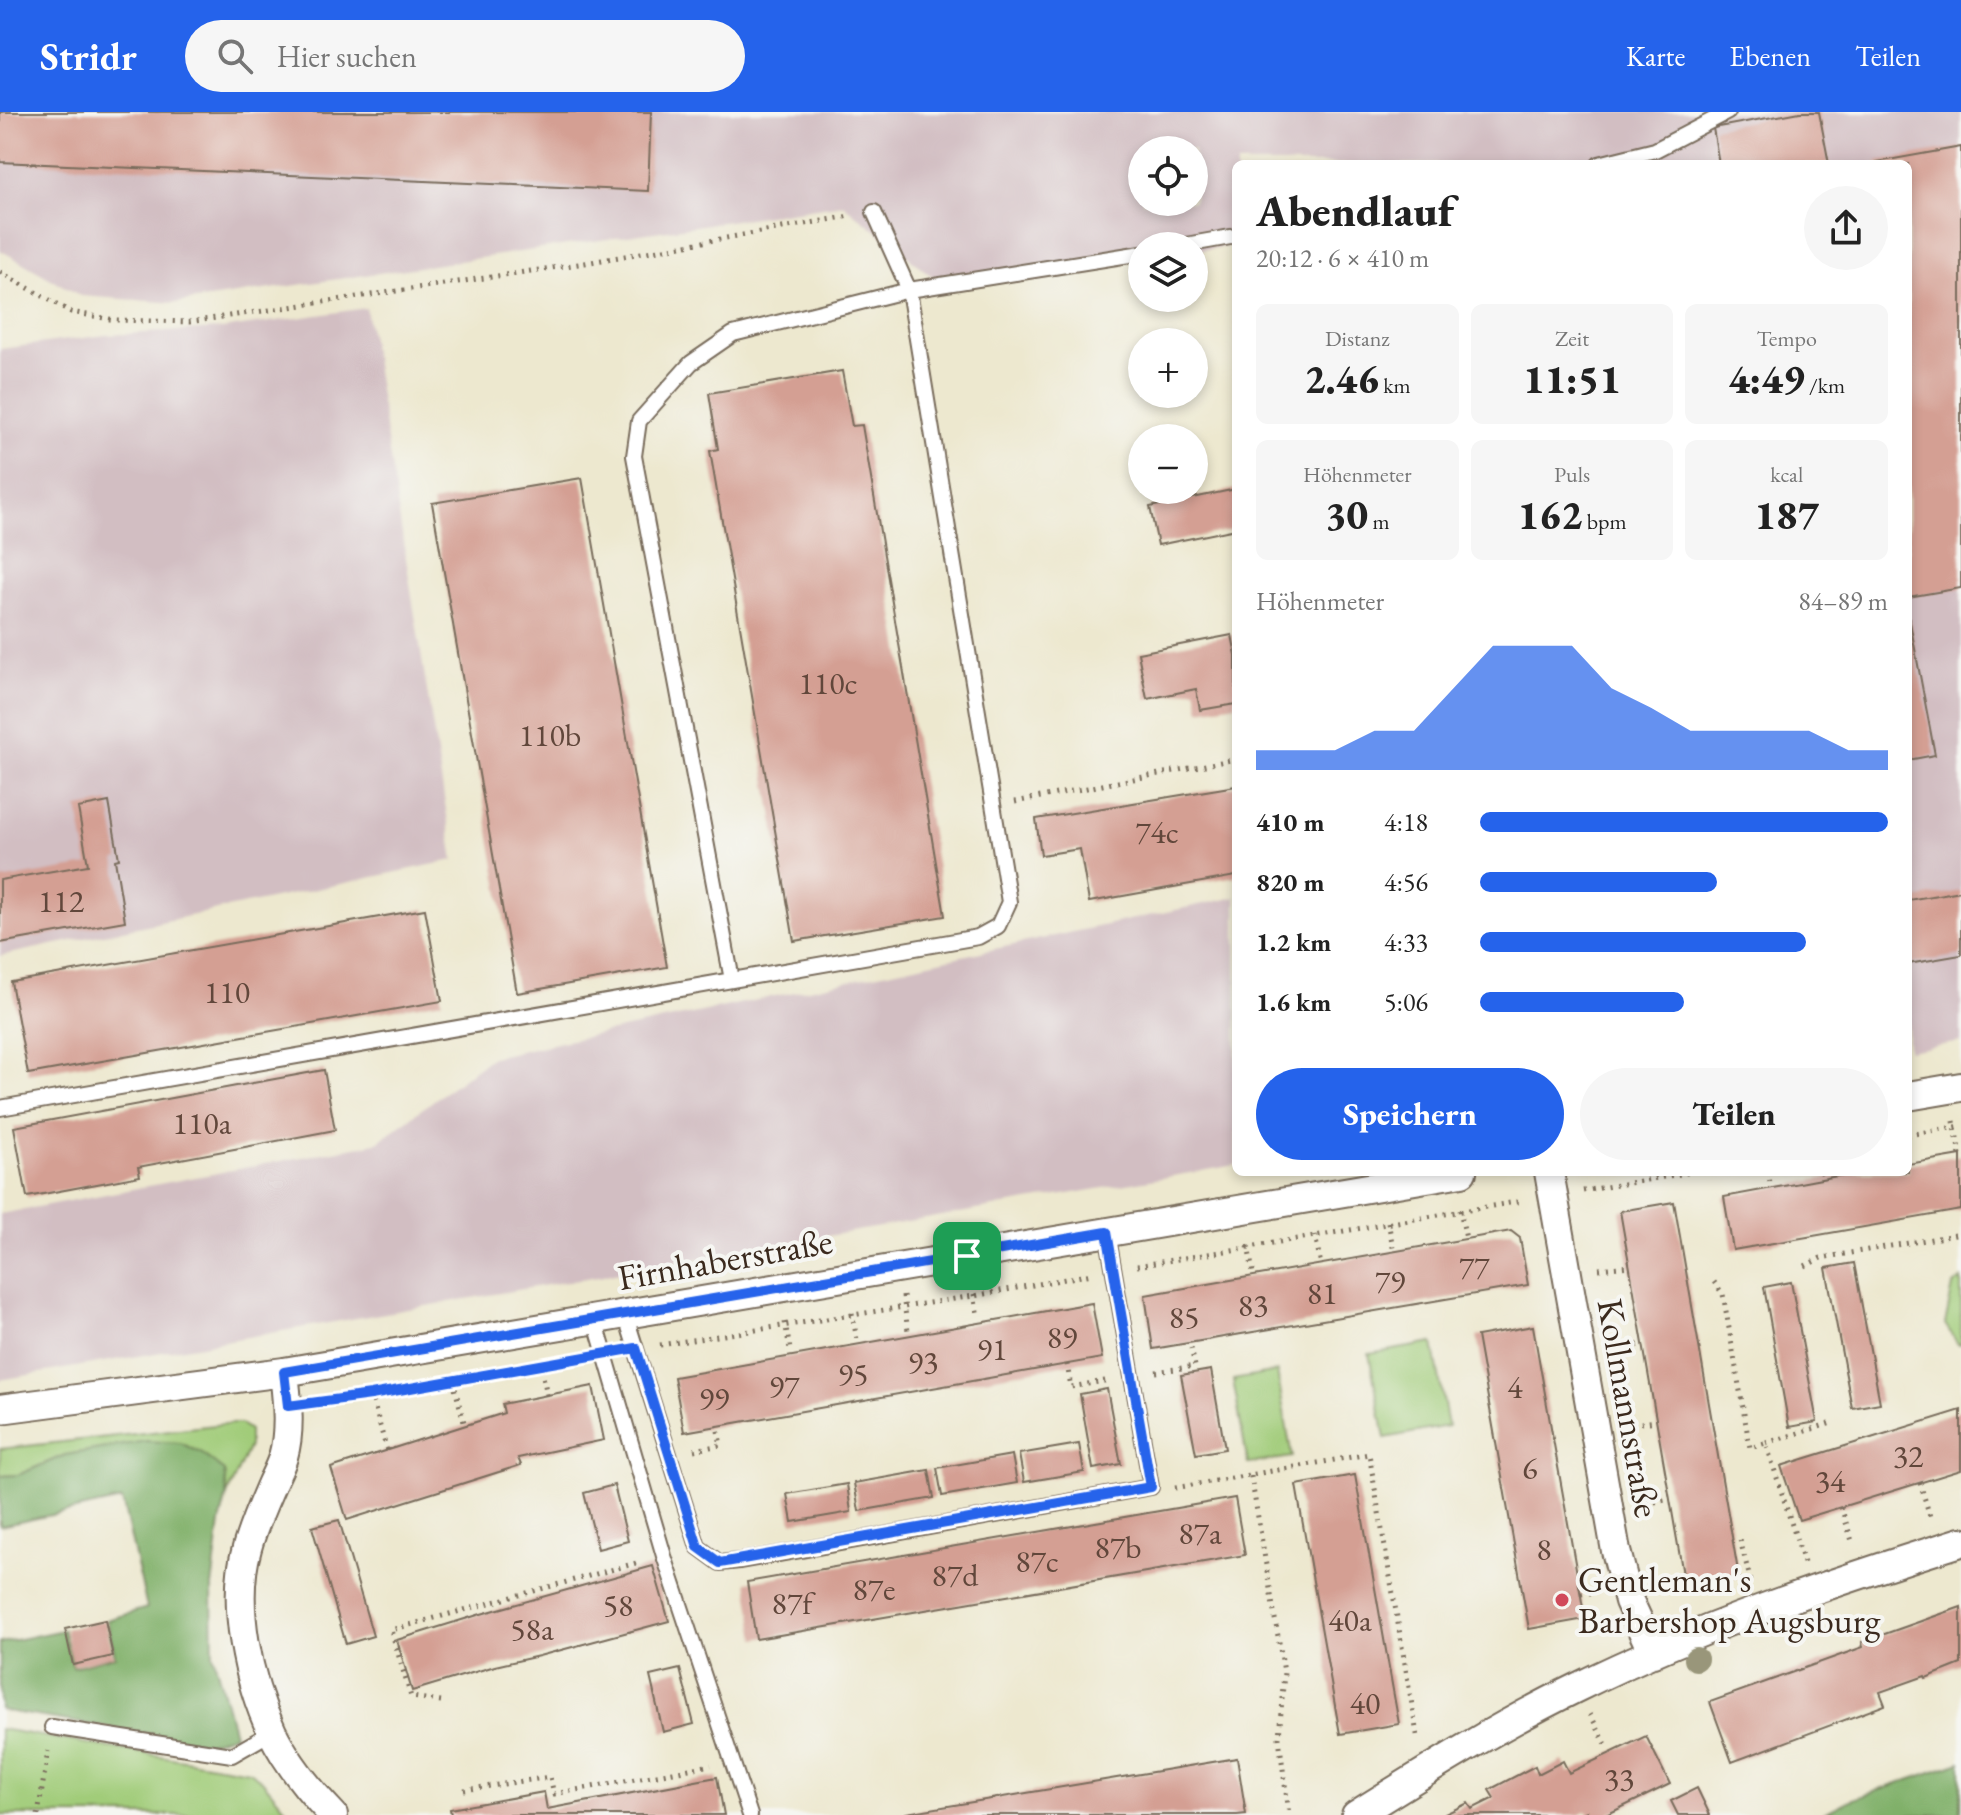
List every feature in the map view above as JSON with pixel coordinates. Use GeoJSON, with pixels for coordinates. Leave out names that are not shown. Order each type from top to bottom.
{"type":"FeatureCollection","features":[{"type":"Feature","properties":{"kind":"street"},"geometry":{"type":"LineString","coordinates":[[1912,1095],[1961,1087]]}},
{"type":"Feature","properties":{"kind":"street","name":"Firnhaberstraße"},"geometry":{"type":"LineString","coordinates":[[0,1409],[284,1372],[1438,1176]]}},
{"type":"Feature","properties":{"kind":"street","name":"Kollmannstraße"},"geometry":{"type":"LineString","coordinates":[[1551,1184],[1616,1551],[1629,1601],[1653,1653]]}},
{"type":"Feature","properties":{"kind":"street"},"geometry":{"type":"LineString","coordinates":[[284,1372],[289,1417],[283,1456],[255,1521],[246,1552],[241,1591],[244,1635],[254,1682],[272,1732],[289,1761],[333,1815]]}},
{"type":"Feature","properties":{"kind":"street"},"geometry":{"type":"LineString","coordinates":[[1356,1815],[1499,1729],[1576,1688],[1653,1653],[1813,1590],[1961,1542]]}},
{"type":"Feature","properties":{"kind":"lane"},"geometry":{"type":"LineString","coordinates":[[1615,160],[1655,150],[1728,112]]}},
{"type":"Feature","properties":{"kind":"lane"},"geometry":{"type":"LineString","coordinates":[[0,1108],[978,937],[998,926],[1009,902],[909,290],[874,212]]}},
{"type":"Feature","properties":{"kind":"lane"},"geometry":{"type":"LineString","coordinates":[[1208,241],[1232,237]]}},
{"type":"Feature","properties":{"kind":"lane"},"geometry":{"type":"LineString","coordinates":[[732,980],[634,456],[639,421],[691,363],[733,334],[909,290],[1128,255]]}},
{"type":"Feature","properties":{"kind":"lane"},"geometry":{"type":"LineString","coordinates":[[625,1314],[698,1547],[720,1563],[1151,1487],[1107,1232]]}},
{"type":"Feature","properties":{"kind":"lane"},"geometry":{"type":"LineString","coordinates":[[595,1320],[664,1556],[750,1815]]}},
{"type":"Feature","properties":{"kind":"lane"},"geometry":{"type":"LineString","coordinates":[[52,1727],[232,1755],[272,1732]]}},
{"type":"Feature","properties":{"kind":"path"},"geometry":{"type":"LineString","coordinates":[[0,272],[71,312],[115,320],[189,322],[585,263],[874,212]]}},
{"type":"Feature","properties":{"kind":"path"},"geometry":{"type":"LineString","coordinates":[[994,806],[1232,760]]}},
{"type":"Feature","properties":{"kind":"path"},"geometry":{"type":"LineString","coordinates":[[1912,1134],[1961,1126]]}},
{"type":"Feature","properties":{"kind":"path"},"geometry":{"type":"LineString","coordinates":[[636,1348],[974,1296],[1460,1210],[1551,1184],[1645,1176]]}},
{"type":"Feature","properties":{"kind":"path"},"geometry":{"type":"LineString","coordinates":[[1769,1176],[1771,1188]]}},
{"type":"Feature","properties":{"kind":"path"},"geometry":{"type":"LineString","coordinates":[[1805,1266],[1821,1258],[1961,1234]]}},
{"type":"Feature","properties":{"kind":"path"},"geometry":{"type":"LineString","coordinates":[[1714,1282],[1723,1294],[1750,1448],[1832,1423]]}},
{"type":"Feature","properties":{"kind":"path"},"geometry":{"type":"LineString","coordinates":[[444,1345],[465,1426]]}},
{"type":"Feature","properties":{"kind":"path"},"geometry":{"type":"LineString","coordinates":[[288,1406],[371,1395],[604,1354]]}},
{"type":"Feature","properties":{"kind":"path"},"geometry":{"type":"LineString","coordinates":[[361,1359],[387,1451]]}},
{"type":"Feature","properties":{"kind":"path"},"geometry":{"type":"LineString","coordinates":[[669,1455],[721,1445],[717,1426]]}},
{"type":"Feature","properties":{"kind":"path"},"geometry":{"type":"LineString","coordinates":[[1766,1443],[1813,1590]]}},
{"type":"Feature","properties":{"kind":"path"},"geometry":{"type":"LineString","coordinates":[[1151,1487],[1165,1490],[1369,1454],[1424,1773]]}},
{"type":"Feature","properties":{"kind":"path"},"geometry":{"type":"LineString","coordinates":[[1251,1476],[1284,1672],[1279,1738],[1289,1815]]}},
{"type":"Feature","properties":{"kind":"path"},"geometry":{"type":"LineString","coordinates":[[1841,1507],[1862,1573]]}},
{"type":"Feature","properties":{"kind":"path"},"geometry":{"type":"LineString","coordinates":[[1740,1540],[1758,1611]]}},
{"type":"Feature","properties":{"kind":"path"},"geometry":{"type":"LineString","coordinates":[[441,1701],[411,1697],[391,1630],[664,1556]]}},
{"type":"Feature","properties":{"kind":"path"},"geometry":{"type":"LineString","coordinates":[[38,1815],[52,1727]]}},
{"type":"Feature","properties":{"kind":"path"},"geometry":{"type":"LineString","coordinates":[[464,1790],[550,1777],[554,1794],[732,1762]]}},
{"type":"Feature","properties":{"kind":"shaded area"},"geometry":{"type":"Polygon","coordinates":[[[0,112],[1961,112],[1961,1042],[1912,1050],[1912,160],[1232,160],[1232,246],[1208,249],[1208,232],[1128,232],[1128,260],[944,286],[843,204],[176,303],[81,296],[0,250],[0,112]]]}},
{"type":"Feature","properties":{"kind":"shaded area"},"geometry":{"type":"Polygon","coordinates":[[[366,308],[454,860],[0,956],[0,349],[106,335],[222,329],[366,308]]]}},
{"type":"Feature","properties":{"kind":"shaded area"},"geometry":{"type":"Polygon","coordinates":[[[1232,898],[1232,1166],[0,1380],[0,1214],[376,1143],[492,1057],[1232,898]]]}},
{"type":"Feature","properties":{"kind":"green space"},"geometry":{"type":"Polygon","coordinates":[[[1961,1279],[1961,1344],[1958,1344],[1945,1324],[1953,1286],[1961,1279]]]}},
{"type":"Feature","properties":{"kind":"green space"},"geometry":{"type":"Polygon","coordinates":[[[1433,1343],[1448,1426],[1385,1438],[1369,1354],[1433,1343]]]}},
{"type":"Feature","properties":{"kind":"green space"},"geometry":{"type":"Polygon","coordinates":[[[1277,1372],[1292,1457],[1248,1464],[1233,1380],[1277,1372]]]}},
{"type":"Feature","properties":{"kind":"green space"},"geometry":{"type":"Polygon","coordinates":[[[240,1424],[249,1430],[249,1446],[227,1495],[224,1471],[65,1455],[18,1475],[0,1476],[0,1449],[240,1424]]]}},
{"type":"Feature","properties":{"kind":"green space"},"geometry":{"type":"Polygon","coordinates":[[[146,1441],[181,1443],[201,1453],[224,1471],[227,1495],[220,1523],[212,1587],[213,1654],[234,1734],[207,1743],[0,1709],[0,1643],[63,1630],[73,1667],[115,1656],[107,1620],[147,1608],[122,1500],[0,1526],[0,1476],[18,1475],[65,1455],[146,1441]]]}},
{"type":"Feature","properties":{"kind":"green space"},"geometry":{"type":"Polygon","coordinates":[[[0,1729],[249,1771],[262,1780],[291,1815],[0,1815],[0,1729]]]}},
{"type":"Feature","properties":{"kind":"green space"},"geometry":{"type":"Polygon","coordinates":[[[1961,1762],[1961,1815],[1821,1815],[1848,1801],[1961,1762]]]}},
{"type":"Feature","properties":{"kind":"building"},"geometry":{"type":"Polygon","coordinates":[[[0,112],[651,112],[648,191],[0,162],[0,112]]]}},
{"type":"Feature","properties":{"kind":"building"},"geometry":{"type":"Polygon","coordinates":[[[1800,112],[1819,112],[1828,160],[1718,160],[1713,128],[1800,112]]]}},
{"type":"Feature","properties":{"kind":"building"},"geometry":{"type":"Polygon","coordinates":[[[1961,147],[1961,588],[1912,596],[1912,160],[1888,160],[1961,147]]]}},
{"type":"Feature","properties":{"kind":"building"},"geometry":{"type":"Polygon","coordinates":[[[842,371],[852,426],[862,425],[945,916],[794,941],[710,451],[718,449],[709,393],[842,371]]]}},
{"type":"Feature","properties":{"kind":"building"},"geometry":{"type":"Polygon","coordinates":[[[582,478],[667,967],[517,993],[432,503],[582,478]]]}},
{"type":"Feature","properties":{"kind":"building"},"geometry":{"type":"Polygon","coordinates":[[[1232,490],[1232,530],[1158,545],[1150,507],[1208,504],[1208,495],[1232,490]]]}},
{"type":"Feature","properties":{"kind":"building"},"geometry":{"type":"Polygon","coordinates":[[[1912,633],[1935,755],[1912,759],[1912,633]]]}},
{"type":"Feature","properties":{"kind":"building"},"geometry":{"type":"Polygon","coordinates":[[[1232,635],[1232,705],[1200,710],[1196,689],[1147,699],[1138,653],[1232,635]]]}},
{"type":"Feature","properties":{"kind":"building"},"geometry":{"type":"Polygon","coordinates":[[[1232,787],[1232,877],[1089,902],[1080,849],[1041,855],[1036,819],[1232,787]]]}},
{"type":"Feature","properties":{"kind":"building"},"geometry":{"type":"Polygon","coordinates":[[[109,802],[125,921],[0,943],[0,880],[88,865],[78,808],[109,802]]]}},
{"type":"Feature","properties":{"kind":"building"},"geometry":{"type":"Polygon","coordinates":[[[1961,891],[1961,955],[1912,963],[1912,899],[1961,891]]]}},
{"type":"Feature","properties":{"kind":"building"},"geometry":{"type":"Polygon","coordinates":[[[425,909],[442,1001],[28,1074],[11,982],[425,909]]]}},
{"type":"Feature","properties":{"kind":"building"},"geometry":{"type":"Polygon","coordinates":[[[324,1070],[335,1130],[138,1167],[140,1176],[27,1197],[14,1127],[324,1070]]]}},
{"type":"Feature","properties":{"kind":"building"},"geometry":{"type":"Polygon","coordinates":[[[1961,1155],[1961,1210],[1733,1250],[1724,1197],[1837,1176],[1912,1176],[1912,1163],[1961,1155]]]}},
{"type":"Feature","properties":{"kind":"building"},"geometry":{"type":"Polygon","coordinates":[[[1674,1202],[1739,1577],[1685,1586],[1620,1211],[1674,1202]]]}},
{"type":"Feature","properties":{"kind":"building"},"geometry":{"type":"Polygon","coordinates":[[[1511,1231],[1520,1238],[1528,1285],[1153,1349],[1145,1295],[1511,1231]]]}},
{"type":"Feature","properties":{"kind":"building"},"geometry":{"type":"Polygon","coordinates":[[[1854,1263],[1880,1403],[1852,1408],[1826,1268],[1854,1263]]]}},
{"type":"Feature","properties":{"kind":"building"},"geometry":{"type":"Polygon","coordinates":[[[1791,1282],[1817,1422],[1789,1427],[1764,1287],[1791,1282]]]}},
{"type":"Feature","properties":{"kind":"building"},"geometry":{"type":"Polygon","coordinates":[[[1092,1303],[1102,1358],[684,1432],[674,1377],[1092,1303]]]}},
{"type":"Feature","properties":{"kind":"building"},"geometry":{"type":"Polygon","coordinates":[[[1533,1326],[1585,1619],[1529,1629],[1477,1336],[1533,1326]]]}},
{"type":"Feature","properties":{"kind":"building"},"geometry":{"type":"Polygon","coordinates":[[[1211,1370],[1225,1449],[1196,1454],[1181,1375],[1211,1370]]]}},
{"type":"Feature","properties":{"kind":"building"},"geometry":{"type":"Polygon","coordinates":[[[593,1386],[604,1440],[518,1458],[521,1465],[347,1520],[331,1468],[504,1413],[502,1404],[593,1386]]]}},
{"type":"Feature","properties":{"kind":"building"},"geometry":{"type":"Polygon","coordinates":[[[1107,1389],[1121,1464],[1093,1469],[1080,1394],[1107,1389]]]}},
{"type":"Feature","properties":{"kind":"building"},"geometry":{"type":"Polygon","coordinates":[[[1961,1410],[1961,1470],[1799,1520],[1781,1466],[1961,1410]]]}},
{"type":"Feature","properties":{"kind":"building"},"geometry":{"type":"Polygon","coordinates":[[[1079,1444],[1084,1472],[1024,1482],[1019,1454],[1079,1444]]]}},
{"type":"Feature","properties":{"kind":"building"},"geometry":{"type":"Polygon","coordinates":[[[1012,1455],[1017,1483],[942,1496],[937,1468],[1012,1455]]]}},
{"type":"Feature","properties":{"kind":"building"},"geometry":{"type":"Polygon","coordinates":[[[929,1470],[934,1498],[859,1511],[854,1483],[929,1470]]]}},
{"type":"Feature","properties":{"kind":"building"},"geometry":{"type":"Polygon","coordinates":[[[1355,1475],[1399,1724],[1340,1734],[1296,1485],[1355,1475]]]}},
{"type":"Feature","properties":{"kind":"building"},"geometry":{"type":"Polygon","coordinates":[[[847,1484],[851,1512],[792,1522],[787,1494],[847,1484]]]}},
{"type":"Feature","properties":{"kind":"building"},"geometry":{"type":"Polygon","coordinates":[[[614,1485],[628,1541],[598,1549],[584,1493],[614,1485]]]}},
{"type":"Feature","properties":{"kind":"building"},"geometry":{"type":"Polygon","coordinates":[[[1235,1498],[1245,1555],[756,1639],[747,1582],[1235,1498]]]}},
{"type":"Feature","properties":{"kind":"building"},"geometry":{"type":"Polygon","coordinates":[[[339,1520],[373,1636],[346,1644],[312,1527],[339,1520]]]}},
{"type":"Feature","properties":{"kind":"building"},"geometry":{"type":"Polygon","coordinates":[[[653,1566],[669,1621],[412,1691],[397,1640],[653,1566]]]}},
{"type":"Feature","properties":{"kind":"building"},"geometry":{"type":"Polygon","coordinates":[[[1961,1607],[1961,1664],[1880,1692],[1885,1705],[1732,1762],[1710,1702],[1863,1647],[1862,1642],[1961,1607]]]}},
{"type":"Feature","properties":{"kind":"building"},"geometry":{"type":"Polygon","coordinates":[[[105,1620],[113,1656],[73,1665],[65,1629],[105,1620]]]}},
{"type":"Feature","properties":{"kind":"building"},"geometry":{"type":"Polygon","coordinates":[[[680,1669],[694,1724],[663,1732],[650,1676],[680,1669]]]}},
{"type":"Feature","properties":{"kind":"building"},"geometry":{"type":"Polygon","coordinates":[[[1646,1736],[1670,1784],[1606,1815],[1588,1815],[1587,1811],[1579,1815],[1443,1815],[1468,1803],[1472,1809],[1494,1798],[1489,1790],[1535,1766],[1538,1774],[1563,1761],[1569,1773],[1646,1736]]]}},
{"type":"Feature","properties":{"kind":"building"},"geometry":{"type":"Polygon","coordinates":[[[1237,1758],[1246,1814],[906,1815],[906,1813],[1237,1758]]]}},
{"type":"Feature","properties":{"kind":"building"},"geometry":{"type":"Polygon","coordinates":[[[717,1777],[724,1815],[451,1815],[450,1809],[544,1792],[547,1809],[717,1777]]]}},
{"type":"Feature","properties":{"kind":"building"},"geometry":{"type":"Polygon","coordinates":[[[1697,1788],[1710,1815],[1678,1815],[1671,1801],[1697,1788]]]}},
{"type":"Feature","properties":{"kind":"place","name":"Gentleman's Barbershop Augsburg"},"geometry":{"type":"Point","coordinates":[1562,1600]}},
{"type":"Feature","properties":{"kind":"route"},"geometry":{"type":"LineString","coordinates":[[1107,1232],[1151,1487],[720,1563],[698,1547],[636,1348],[371,1395],[288,1406],[284,1372],[967,1256],[1107,1232]]}}]}
